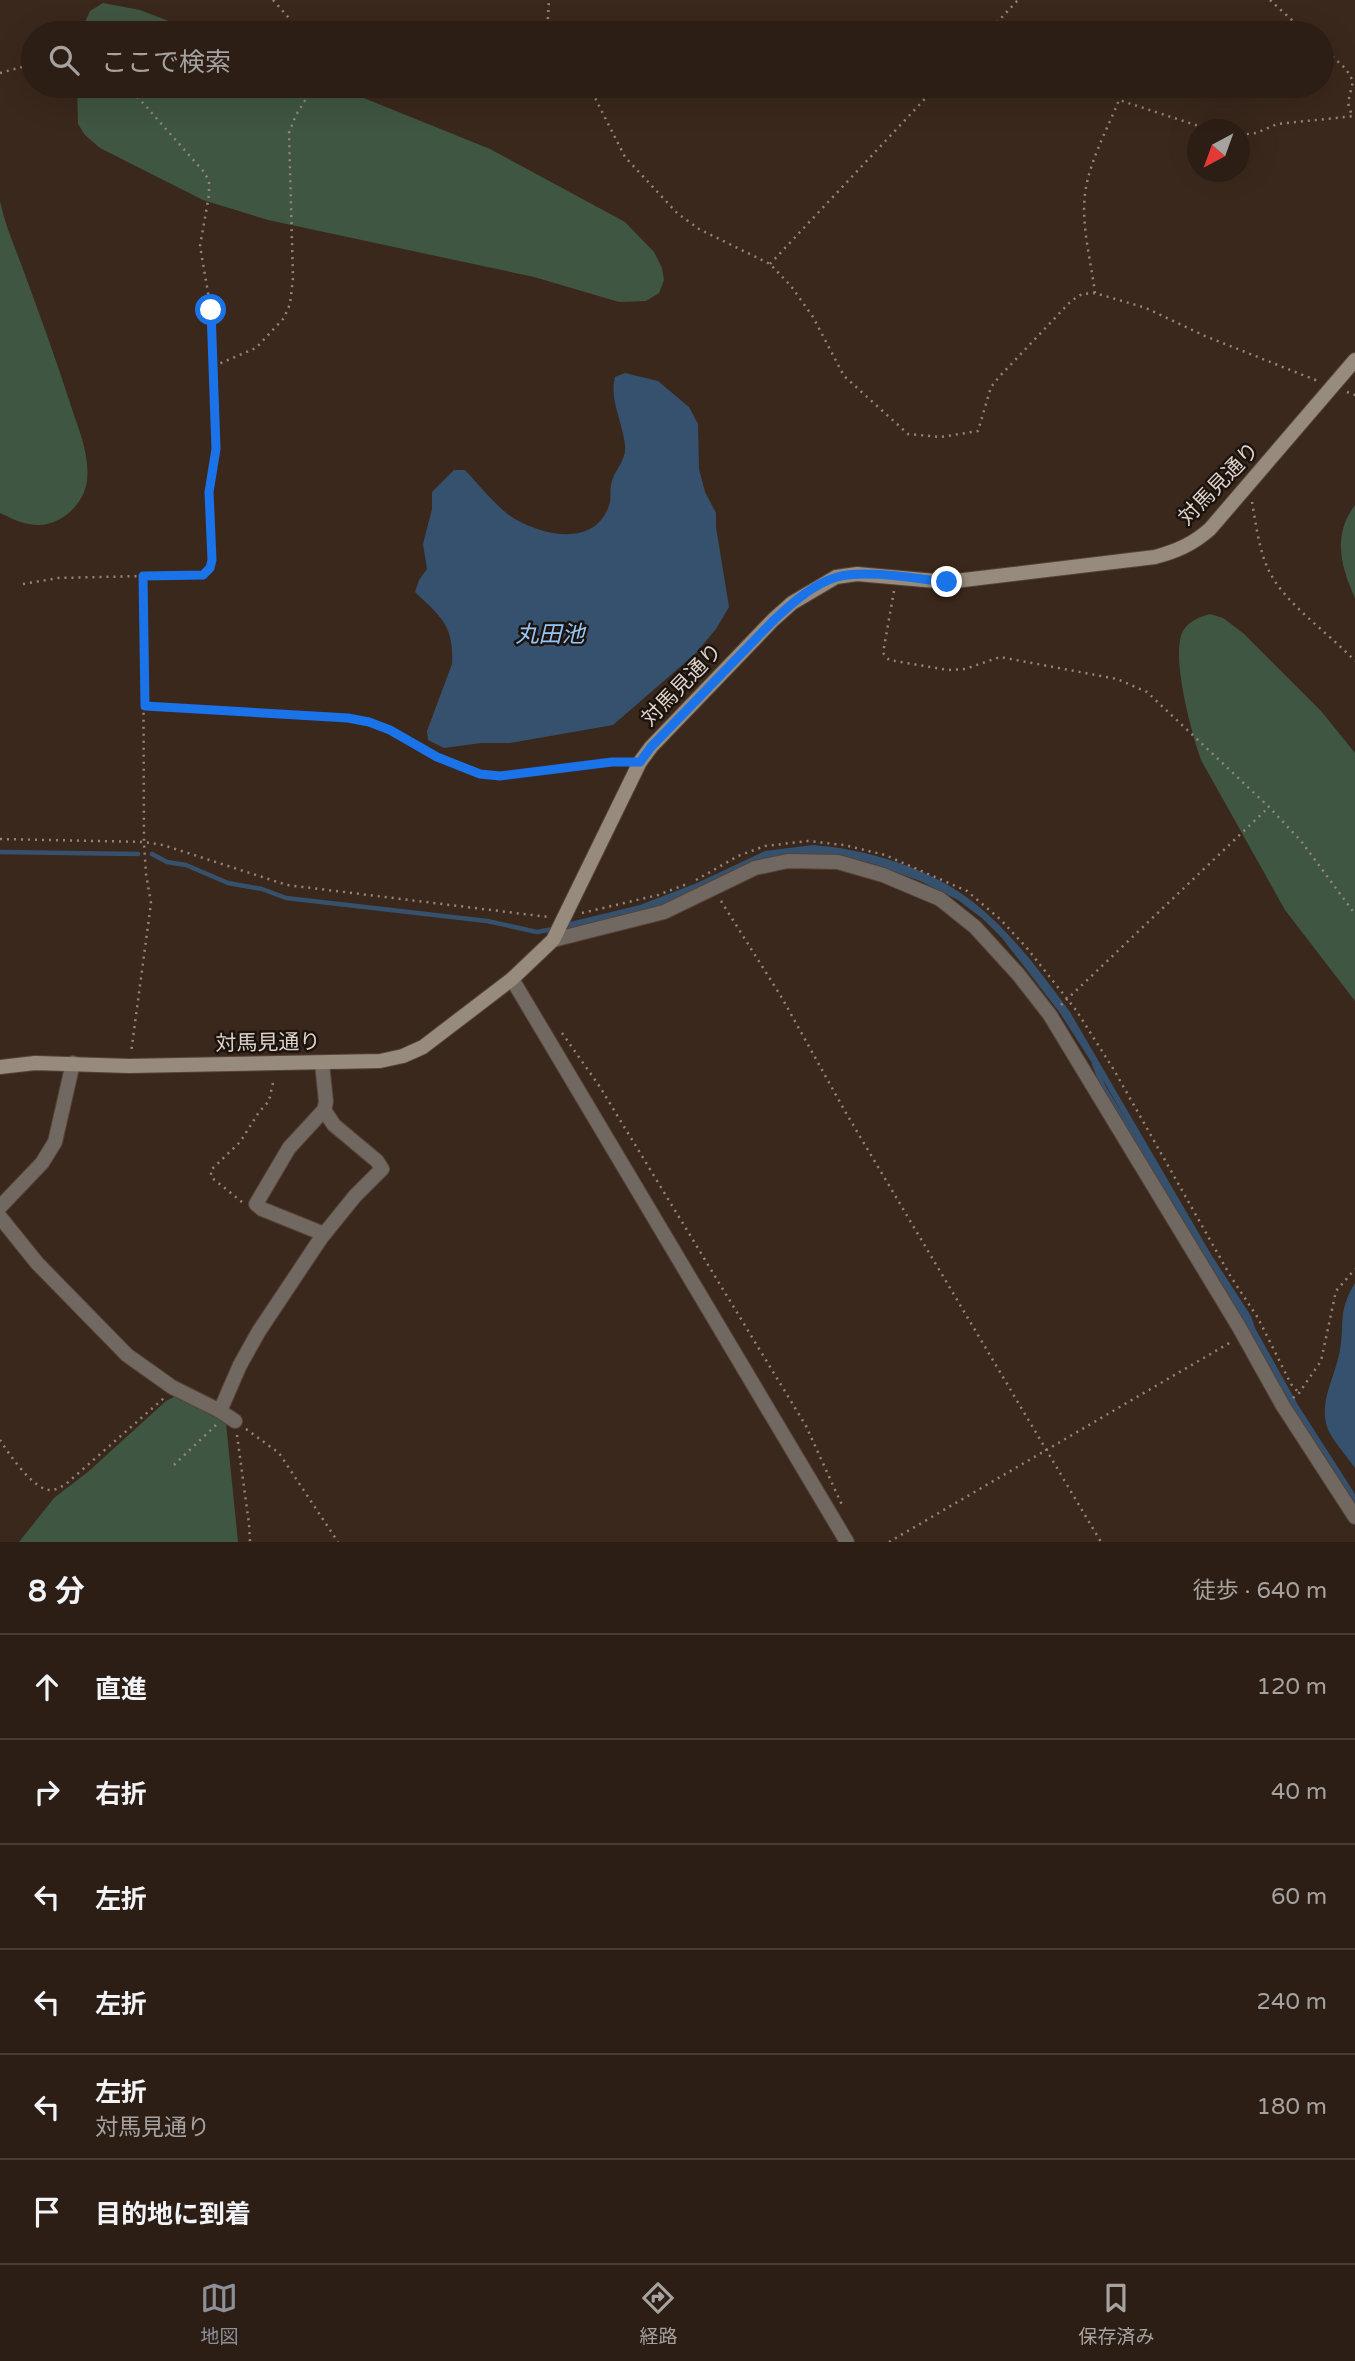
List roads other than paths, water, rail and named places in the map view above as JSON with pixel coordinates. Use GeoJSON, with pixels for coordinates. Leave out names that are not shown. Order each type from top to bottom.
{"type":"FeatureCollection","features":[{"type":"Feature","properties":{"kind":"street","name":"対馬見通り"},"geometry":{"type":"LineString","coordinates":[[0,1067],[73,1063],[129,1066],[380,1061],[403,1056],[423,1047],[512,979],[554,940],[640,762],[651,747],[792,603],[836,577],[857,573],[947,582],[979,580],[1155,557],[1178,551],[1195,542],[1210,529],[1355,360]]}},
{"type":"Feature","properties":{"kind":"street"},"geometry":{"type":"LineString","coordinates":[[554,940],[664,912],[755,868],[788,861],[838,862],[883,875],[940,898],[975,928],[1018,975],[1050,1016],[1283,1406],[1355,1517]]}},
{"type":"Feature","properties":{"kind":"street"},"geometry":{"type":"LineString","coordinates":[[512,979],[847,1542]]}},
{"type":"Feature","properties":{"kind":"street"},"geometry":{"type":"LineString","coordinates":[[0,1208],[42,1163],[55,1142],[73,1063]]}},
{"type":"Feature","properties":{"kind":"street"},"geometry":{"type":"LineString","coordinates":[[322,1063],[326,1102],[324,1110],[289,1147],[257,1199],[257,1206],[324,1234]]}},
{"type":"Feature","properties":{"kind":"street"},"geometry":{"type":"LineString","coordinates":[[0,1217],[37,1263],[113,1342],[172,1387],[226,1415],[240,1364],[259,1331],[324,1234],[355,1196],[382,1169],[377,1161],[334,1125],[324,1110]]}},
{"type":"Feature","properties":{"kind":"water","name":"丸田池"},"geometry":{"type":"Polygon","coordinates":[[[625,373],[658,381],[689,407],[698,424],[699,469],[705,492],[716,513],[729,607],[716,629],[695,654],[613,725],[510,743],[481,743],[444,748],[428,740],[427,731],[452,664],[451,640],[444,623],[415,592],[427,569],[423,544],[432,509],[432,492],[454,470],[465,470],[503,510],[527,525],[570,534],[583,532],[594,526],[604,516],[610,502],[612,480],[625,451],[614,385],[615,377],[625,373]]]}},
{"type":"Feature","properties":{"kind":"water"},"geometry":{"type":"Polygon","coordinates":[[[813,845],[872,855],[912,868],[949,885],[995,921],[1035,965],[1070,1012],[1212,1256],[1251,1316],[1298,1405],[1355,1494],[1355,1507],[1292,1409],[1106,1085],[1060,1013],[1002,938],[958,900],[920,881],[874,864],[843,857],[810,855],[638,913],[566,932],[570,922],[640,905],[697,883],[765,851],[813,845]]]}},
{"type":"Feature","properties":{"kind":"water"},"geometry":{"type":"Polygon","coordinates":[[[1355,1283],[1355,1468],[1330,1434],[1325,1405],[1341,1345],[1343,1311],[1355,1283]]]}},
{"type":"Feature","properties":{"kind":"waterway"},"geometry":{"type":"LineString","coordinates":[[0,852],[138,854]]}},
{"type":"Feature","properties":{"kind":"waterway"},"geometry":{"type":"LineString","coordinates":[[152,854],[167,862],[186,865],[228,883],[262,889],[286,898],[487,921],[537,932],[553,929]]}},
{"type":"Feature","properties":{"kind":"waterway"},"geometry":{"type":"LineString","coordinates":[[1094,1064],[1103,1086],[1198,1244]]}}]}
